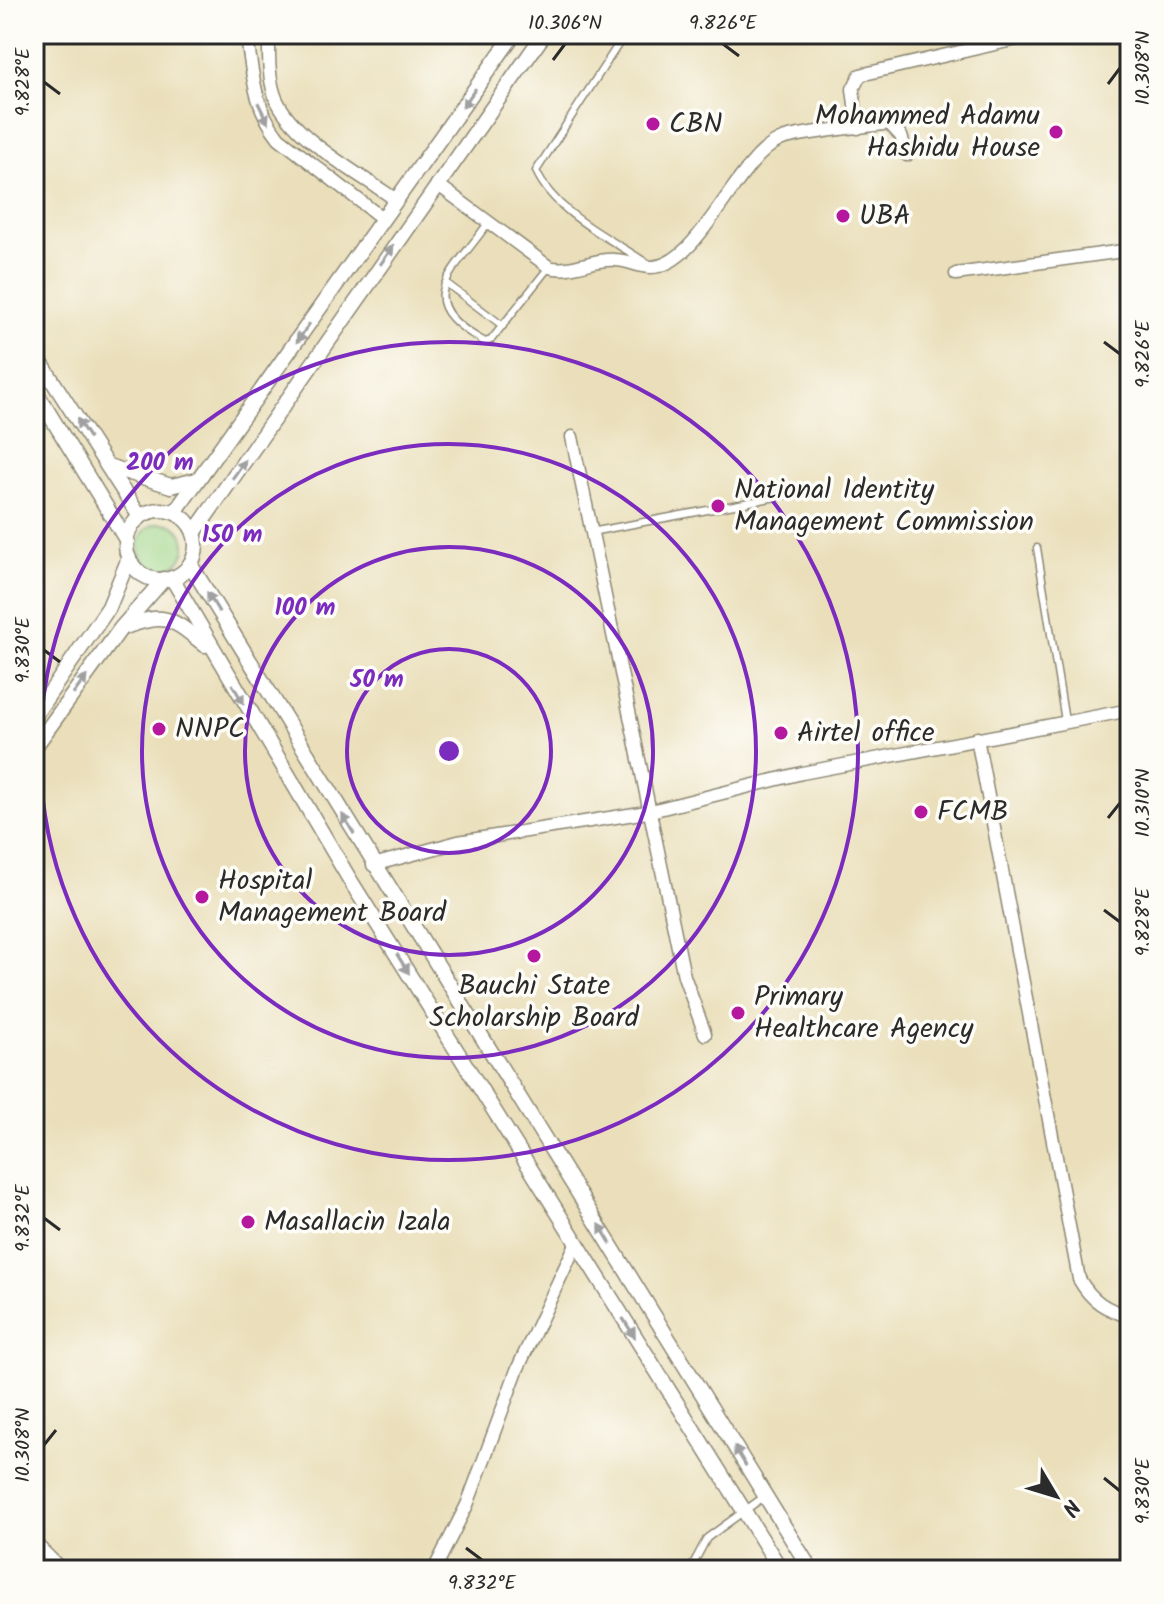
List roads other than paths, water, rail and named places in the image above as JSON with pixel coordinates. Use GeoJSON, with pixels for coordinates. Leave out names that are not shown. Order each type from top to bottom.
{"type":"FeatureCollection","features":[{"type":"Feature","properties":{"kind":"street"},"geometry":{"type":"LineString","coordinates":[[175,34],[214,34]]}},
{"type":"Feature","properties":{"kind":"street"},"geometry":{"type":"LineString","coordinates":[[383,219],[279,138],[268,125],[255,95],[245,36],[259,39],[269,34],[269,61],[275,96],[293,124],[396,200]]}},
{"type":"Feature","properties":{"kind":"street"},"geometry":{"type":"LineString","coordinates":[[175,512],[514,34]]}},
{"type":"Feature","properties":{"kind":"street"},"geometry":{"type":"LineString","coordinates":[[194,533],[544,34]]}},
{"type":"Feature","properties":{"kind":"street"},"geometry":{"type":"LineString","coordinates":[[858,128],[853,89],[860,75],[1038,34]]}},
{"type":"Feature","properties":{"kind":"street"},"geometry":{"type":"LineString","coordinates":[[437,184],[549,267],[558,269],[613,259],[652,267],[668,263],[687,247],[755,161],[780,140],[889,123],[901,136],[907,155]]}},
{"type":"Feature","properties":{"kind":"street"},"geometry":{"type":"LineString","coordinates":[[956,274],[1130,250]]}},
{"type":"Feature","properties":{"kind":"street"},"geometry":{"type":"LineString","coordinates":[[34,352],[140,517]]}},
{"type":"Feature","properties":{"kind":"street"},"geometry":{"type":"LineString","coordinates":[[34,389],[127,541],[129,558],[109,607],[34,716]]}},
{"type":"Feature","properties":{"kind":"street"},"geometry":{"type":"LineString","coordinates":[[572,437],[647,812],[684,976],[705,1034]]}},
{"type":"Feature","properties":{"kind":"street"},"geometry":{"type":"LineString","coordinates":[[108,466],[171,486],[182,487],[200,478]]}},
{"type":"Feature","properties":{"kind":"street"},"geometry":{"type":"LineString","coordinates":[[34,748],[121,628],[168,579],[190,564],[196,549],[190,524],[175,512],[163,509],[140,517],[127,541]]}},
{"type":"Feature","properties":{"kind":"street"},"geometry":{"type":"LineString","coordinates":[[129,558],[143,574],[168,579],[576,1244],[781,1570]]}},
{"type":"Feature","properties":{"kind":"street"},"geometry":{"type":"LineString","coordinates":[[190,564],[811,1570]]}},
{"type":"Feature","properties":{"kind":"street"},"geometry":{"type":"LineString","coordinates":[[121,628],[153,616],[167,618],[213,652]]}},
{"type":"Feature","properties":{"kind":"street"},"geometry":{"type":"LineString","coordinates":[[373,865],[458,842],[647,812],[802,773],[1130,710]]}},
{"type":"Feature","properties":{"kind":"street"},"geometry":{"type":"LineString","coordinates":[[977,738],[1079,1279],[1089,1297],[1106,1309],[1130,1317]]}},
{"type":"Feature","properties":{"kind":"street"},"geometry":{"type":"LineString","coordinates":[[434,1570],[467,1505],[517,1370],[576,1244]]}},
{"type":"Feature","properties":{"kind":"street"},"geometry":{"type":"LineString","coordinates":[[34,1542],[62,1570]]}},
{"type":"Feature","properties":{"kind":"lane"},"geometry":{"type":"LineString","coordinates":[[625,34],[536,171],[542,184],[561,205],[652,267]]}},
{"type":"Feature","properties":{"kind":"lane"},"geometry":{"type":"LineString","coordinates":[[488,223],[446,283],[441,302],[446,315],[458,326],[485,342],[503,326],[549,267]]}},
{"type":"Feature","properties":{"kind":"lane"},"geometry":{"type":"LineString","coordinates":[[446,283],[503,326]]}},
{"type":"Feature","properties":{"kind":"lane"},"geometry":{"type":"LineString","coordinates":[[591,532],[803,492]]}},
{"type":"Feature","properties":{"kind":"lane"},"geometry":{"type":"LineString","coordinates":[[1037,548],[1065,721]]}},
{"type":"Feature","properties":{"kind":"lane"},"geometry":{"type":"LineString","coordinates":[[690,1570],[707,1538],[765,1496]]}},
{"type":"Feature","properties":{"kind":"place","name":"CBN"},"geometry":{"type":"Point","coordinates":[653,124]}},
{"type":"Feature","properties":{"kind":"place","name":"Mohammed Adamu Hashidu House"},"geometry":{"type":"Point","coordinates":[1056,132]}},
{"type":"Feature","properties":{"kind":"place","name":"UBA"},"geometry":{"type":"Point","coordinates":[843,216]}},
{"type":"Feature","properties":{"kind":"place","name":"National Identity Management Commission"},"geometry":{"type":"Point","coordinates":[718,506]}},
{"type":"Feature","properties":{"kind":"place","name":"NNPC"},"geometry":{"type":"Point","coordinates":[159,729]}},
{"type":"Feature","properties":{"kind":"place","name":"Airtel office"},"geometry":{"type":"Point","coordinates":[781,733]}},
{"type":"Feature","properties":{"kind":"place","name":"FCMB"},"geometry":{"type":"Point","coordinates":[921,812]}},
{"type":"Feature","properties":{"kind":"place","name":"Hospital Management Board"},"geometry":{"type":"Point","coordinates":[202,897]}},
{"type":"Feature","properties":{"kind":"place","name":"Bauchi State Scholarship Board"},"geometry":{"type":"Point","coordinates":[534,956]}},
{"type":"Feature","properties":{"kind":"place","name":"Primary Healthcare Agency"},"geometry":{"type":"Point","coordinates":[738,1013]}},
{"type":"Feature","properties":{"kind":"place","name":"Masallacin Izala"},"geometry":{"type":"Point","coordinates":[248,1222]}}]}
